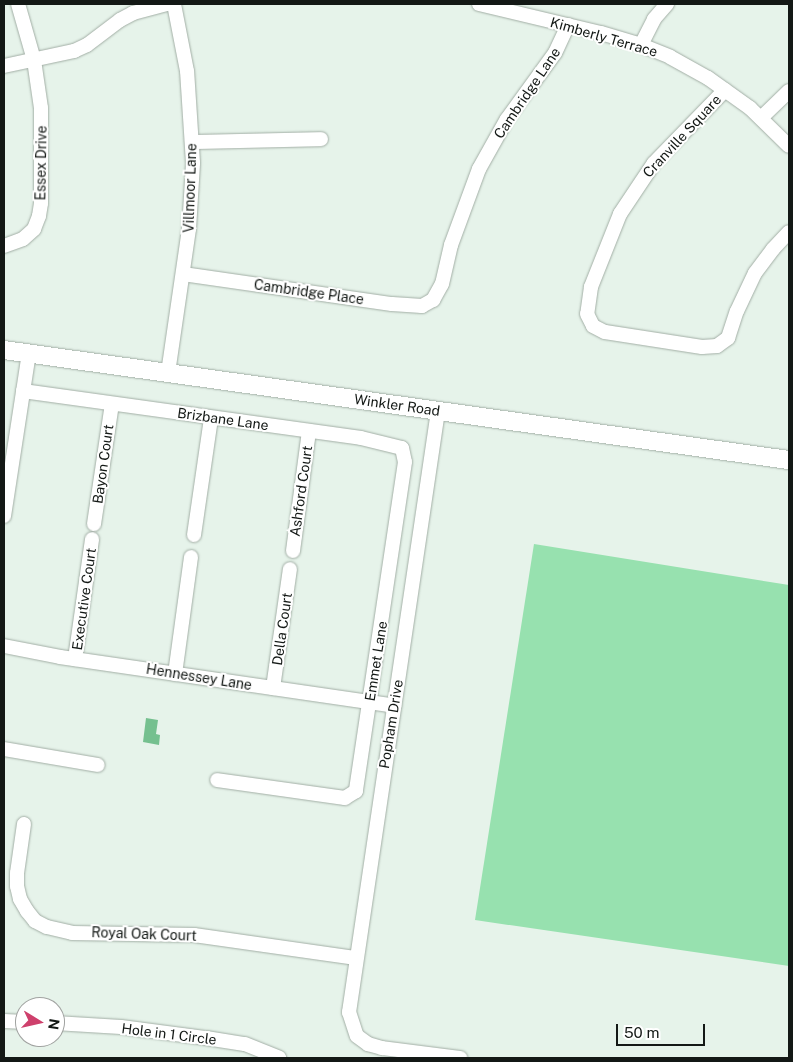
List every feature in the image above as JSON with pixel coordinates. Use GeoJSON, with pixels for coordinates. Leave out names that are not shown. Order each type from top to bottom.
{"type":"FeatureCollection","features":[{"type":"Feature","properties":{"kind":"street","name":"Essex Drive"},"geometry":{"type":"LineString","coordinates":[[4,246],[23,239],[34,229],[39,216],[43,136],[34,60],[18,4]]}},
{"type":"Feature","properties":{"kind":"street"},"geometry":{"type":"LineString","coordinates":[[4,66],[34,60],[87,45],[120,20],[133,13],[167,4]]}},
{"type":"Feature","properties":{"kind":"street","name":"Villmoor Lane"},"geometry":{"type":"LineString","coordinates":[[168,373],[192,197],[192,142],[187,71],[174,4]]}},
{"type":"Feature","properties":{"kind":"street","name":"Kimberly Terrace"},"geometry":{"type":"LineString","coordinates":[[480,4],[500,6],[641,45],[687,66],[725,90],[761,118],[789,146]]}},
{"type":"Feature","properties":{"kind":"street"},"geometry":{"type":"LineString","coordinates":[[641,45],[654,19],[667,4]]}},
{"type":"Feature","properties":{"kind":"street","name":"Cambridge Lane"},"geometry":{"type":"LineString","coordinates":[[433,300],[442,284],[451,245],[479,169],[507,119],[555,53],[568,26]]}},
{"type":"Feature","properties":{"kind":"street","name":"Cranville Square"},"geometry":{"type":"LineString","coordinates":[[725,90],[654,163],[620,214],[591,287],[587,314],[593,326],[605,332],[702,347],[717,346],[728,338],[755,273],[789,232]]}},
{"type":"Feature","properties":{"kind":"street"},"geometry":{"type":"LineString","coordinates":[[761,118],[789,91]]}},
{"type":"Feature","properties":{"kind":"street"},"geometry":{"type":"LineString","coordinates":[[192,142],[321,139]]}},
{"type":"Feature","properties":{"kind":"street","name":"Cambridge Place"},"geometry":{"type":"LineString","coordinates":[[183,274],[392,304],[422,306],[433,300]]}},
{"type":"Feature","properties":{"kind":"street","name":"Winkler Road"},"geometry":{"type":"LineString","coordinates":[[4,350],[789,460]]}},
{"type":"Feature","properties":{"kind":"street"},"geometry":{"type":"LineString","coordinates":[[4,516],[29,353]]}},
{"type":"Feature","properties":{"kind":"street","name":"Brizbane Lane"},"geometry":{"type":"LineString","coordinates":[[23,392],[361,438],[402,448],[404,468]]}},
{"type":"Feature","properties":{"kind":"street","name":"Bayon Court"},"geometry":{"type":"LineString","coordinates":[[94,524],[112,404]]}},
{"type":"Feature","properties":{"kind":"street","name":"Popham Drive"},"geometry":{"type":"LineString","coordinates":[[438,411],[349,1012],[357,1036],[368,1044],[382,1048],[460,1058]]}},
{"type":"Feature","properties":{"kind":"street"},"geometry":{"type":"LineString","coordinates":[[194,535],[211,418]]}},
{"type":"Feature","properties":{"kind":"street","name":"Ashford Court"},"geometry":{"type":"LineString","coordinates":[[293,551],[310,431]]}},
{"type":"Feature","properties":{"kind":"street","name":"Emmet Lane"},"geometry":{"type":"LineString","coordinates":[[217,780],[345,798],[356,792],[404,468]]}},
{"type":"Feature","properties":{"kind":"street","name":"Executive Court"},"geometry":{"type":"LineString","coordinates":[[75,659],[92,539]]}},
{"type":"Feature","properties":{"kind":"street"},"geometry":{"type":"LineString","coordinates":[[175,674],[191,557]]}},
{"type":"Feature","properties":{"kind":"street","name":"Della Court"},"geometry":{"type":"LineString","coordinates":[[273,688],[290,569]]}},
{"type":"Feature","properties":{"kind":"street","name":"Hennessey Lane"},"geometry":{"type":"LineString","coordinates":[[4,646],[75,659],[394,706]]}},
{"type":"Feature","properties":{"kind":"street"},"geometry":{"type":"LineString","coordinates":[[4,749],[98,765]]}},
{"type":"Feature","properties":{"kind":"street","name":"Royal Oak Court"},"geometry":{"type":"LineString","coordinates":[[24,824],[17,886],[20,899],[27,911],[35,921],[46,927],[72,933],[194,935],[356,958]]}},
{"type":"Feature","properties":{"kind":"street","name":"Hole in 1 Circle"},"geometry":{"type":"LineString","coordinates":[[65,1024],[121,1027],[225,1041],[259,1048],[279,1058]]}},
{"type":"Feature","properties":{"kind":"shaded area"},"geometry":{"type":"Polygon","coordinates":[[[534,544],[789,585],[789,966],[475,920],[534,544]]]}},
{"type":"Feature","properties":{"kind":"shaded area"},"geometry":{"type":"Polygon","coordinates":[[[146,718],[158,720],[156,734],[160,735],[159,745],[143,742],[146,718]]]}}]}
